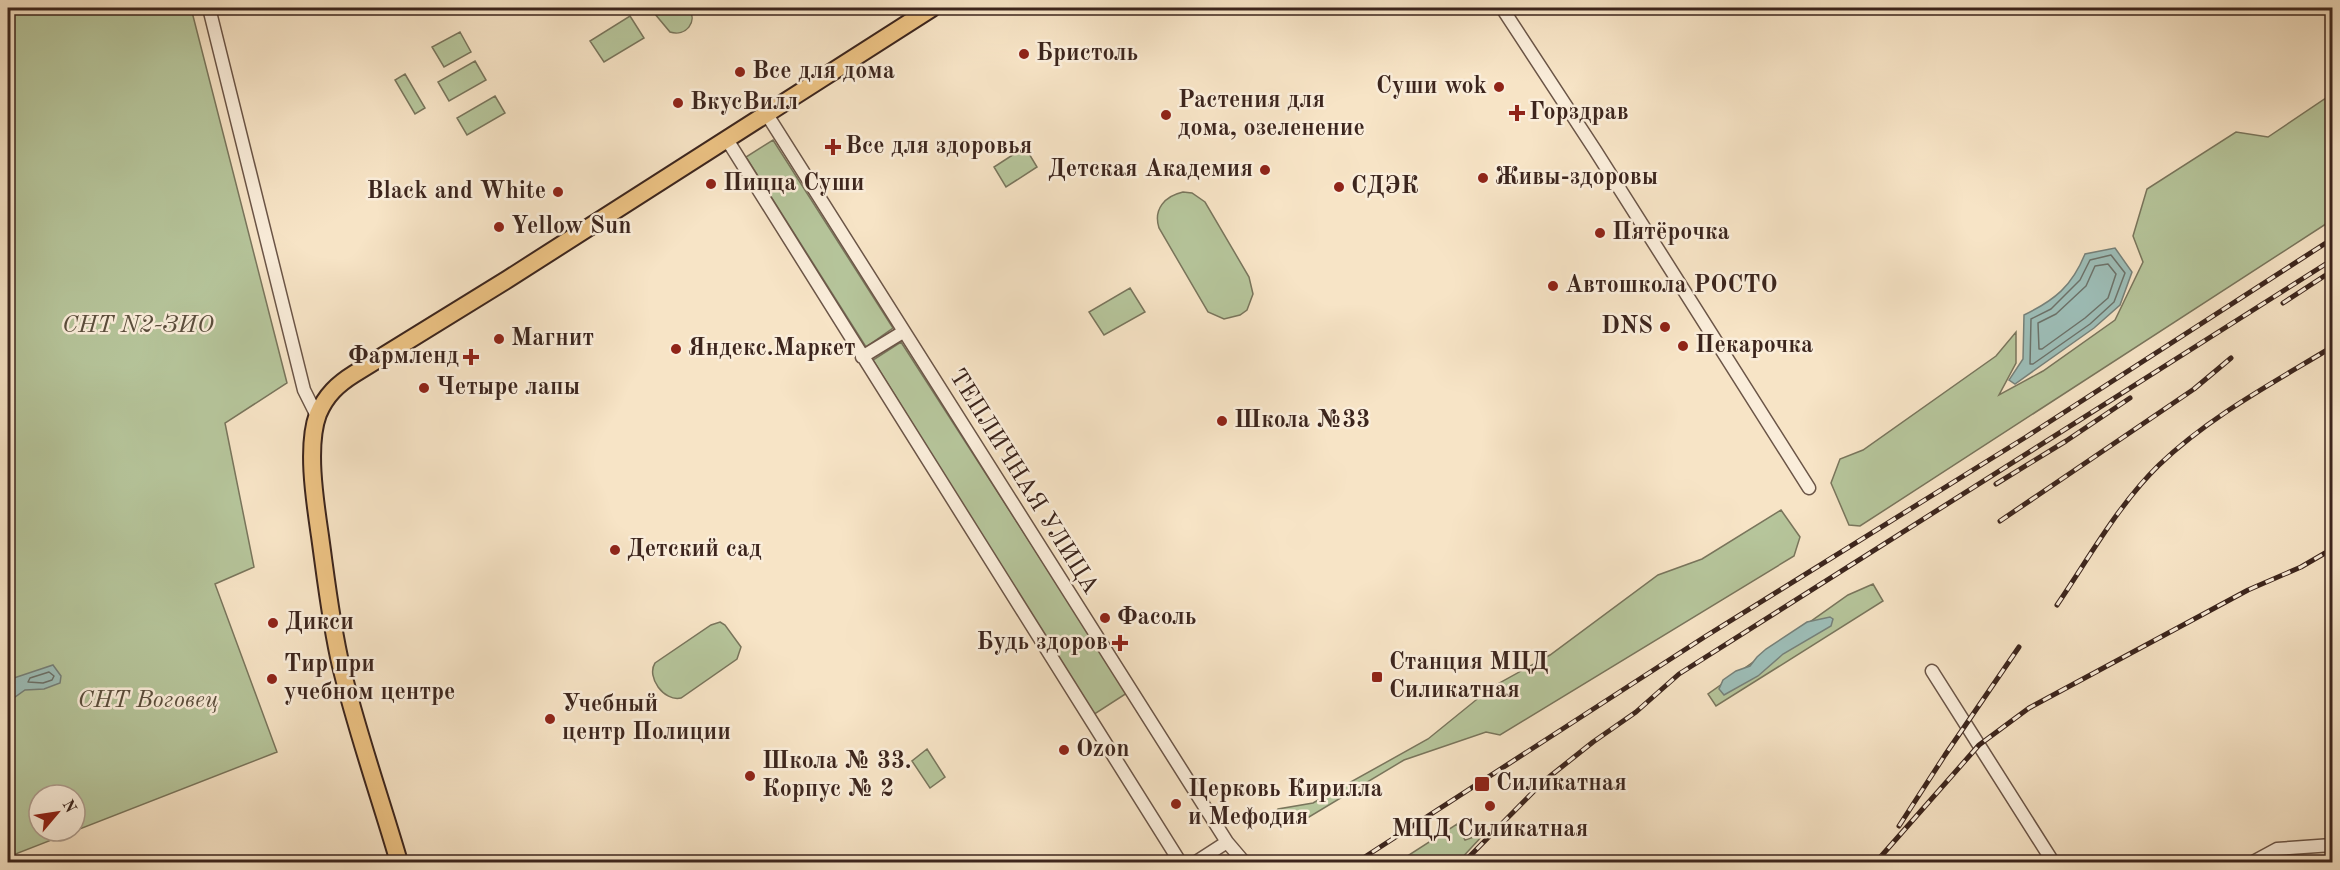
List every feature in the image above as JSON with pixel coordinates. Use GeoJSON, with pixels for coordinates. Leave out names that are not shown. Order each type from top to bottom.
{"type":"FeatureCollection","features":[{"type":"Feature","properties":{"kind":"main road"},"geometry":{"type":"LineString","coordinates":[[399,862],[341,665],[314,492],[313,451],[317,416],[326,399],[345,379],[508,279],[932,8]]}},
{"type":"Feature","properties":{"kind":"street"},"geometry":{"type":"LineString","coordinates":[[209,8],[301,379],[317,416]]}},
{"type":"Feature","properties":{"kind":"street"},"geometry":{"type":"LineString","coordinates":[[1502,8],[1595,150],[1809,488]]}},
{"type":"Feature","properties":{"kind":"street","name":"ТЕПЛИЧНАЯ УЛИЦА"},"geometry":{"type":"LineString","coordinates":[[766,113],[1227,842],[1244,862]]}},
{"type":"Feature","properties":{"kind":"street"},"geometry":{"type":"LineString","coordinates":[[726,138],[1180,862]]}},
{"type":"Feature","properties":{"kind":"street"},"geometry":{"type":"LineString","coordinates":[[862,357],[903,332]]}},
{"type":"Feature","properties":{"kind":"street"},"geometry":{"type":"LineString","coordinates":[[1932,671],[2053,862]]}},
{"type":"Feature","properties":{"kind":"street"},"geometry":{"type":"LineString","coordinates":[[1196,862],[1227,842]]}},
{"type":"Feature","properties":{"kind":"street"},"geometry":{"type":"LineString","coordinates":[[2253,862],[2277,849],[2332,845]]}},
{"type":"Feature","properties":{"kind":"green space","name":"СНТ N2-ЗИО"},"geometry":{"type":"Polygon","coordinates":[[[8,8],[191,8],[287,383],[225,423],[254,567],[215,584],[277,752],[87,826],[87,783],[27,783],[27,843],[44,843],[8,857],[8,8]]]}},
{"type":"Feature","properties":{"kind":"green space"},"geometry":{"type":"Polygon","coordinates":[[[657,8],[689,8],[692,18],[689,27],[681,32],[670,32],[655,14],[657,8]]]}},
{"type":"Feature","properties":{"kind":"green space"},"geometry":{"type":"Polygon","coordinates":[[[630,16],[644,38],[604,62],[590,41],[630,16]]]}},
{"type":"Feature","properties":{"kind":"green space"},"geometry":{"type":"Polygon","coordinates":[[[460,32],[471,52],[444,67],[432,47],[460,32]]]}},
{"type":"Feature","properties":{"kind":"green space"},"geometry":{"type":"Polygon","coordinates":[[[475,61],[486,80],[449,101],[438,82],[475,61]]]}},
{"type":"Feature","properties":{"kind":"green space"},"geometry":{"type":"Polygon","coordinates":[[[405,74],[425,108],[415,114],[395,80],[405,74]]]}},
{"type":"Feature","properties":{"kind":"green space"},"geometry":{"type":"Polygon","coordinates":[[[2332,94],[2332,220],[1860,526],[1849,525],[1831,483],[1840,459],[1863,450],[1996,356],[2016,332],[2016,363],[1999,395],[2043,371],[2115,320],[2143,262],[2133,236],[2147,189],[2236,132],[2268,137],[2332,94]]]}},
{"type":"Feature","properties":{"kind":"green space"},"geometry":{"type":"Polygon","coordinates":[[[495,96],[505,113],[467,135],[457,118],[495,96]]]}},
{"type":"Feature","properties":{"kind":"green space"},"geometry":{"type":"Polygon","coordinates":[[[773,140],[893,328],[866,347],[746,157],[773,140]]]}},
{"type":"Feature","properties":{"kind":"green space"},"geometry":{"type":"Polygon","coordinates":[[[1025,147],[1037,167],[1006,187],[994,167],[1025,147]]]}},
{"type":"Feature","properties":{"kind":"green space"},"geometry":{"type":"Polygon","coordinates":[[[1183,192],[1192,193],[1205,202],[1249,277],[1253,294],[1247,310],[1240,315],[1224,319],[1208,312],[1159,228],[1158,215],[1162,204],[1183,192]]]}},
{"type":"Feature","properties":{"kind":"green space"},"geometry":{"type":"Polygon","coordinates":[[[1130,288],[1145,312],[1104,335],[1089,312],[1130,288]]]}},
{"type":"Feature","properties":{"kind":"green space"},"geometry":{"type":"Polygon","coordinates":[[[901,342],[1127,693],[1093,715],[873,360],[901,342]]]}},
{"type":"Feature","properties":{"kind":"green space"},"geometry":{"type":"Polygon","coordinates":[[[1781,510],[1800,537],[1794,556],[1500,735],[1486,732],[1404,760],[1309,817],[1271,820],[1278,809],[1313,803],[1428,739],[1492,687],[1550,655],[1658,575],[1702,559],[1781,510]]]}},
{"type":"Feature","properties":{"kind":"green space"},"geometry":{"type":"Polygon","coordinates":[[[1873,584],[1883,601],[1716,706],[1708,694],[1848,595],[1873,584]]]}},
{"type":"Feature","properties":{"kind":"green space"},"geometry":{"type":"Polygon","coordinates":[[[720,622],[725,625],[741,647],[737,659],[681,698],[668,696],[655,681],[653,669],[655,663],[711,625],[720,622]]]}},
{"type":"Feature","properties":{"kind":"green space"},"geometry":{"type":"Polygon","coordinates":[[[927,749],[945,777],[930,788],[912,761],[927,749]]]}},
{"type":"Feature","properties":{"kind":"green space"},"geometry":{"type":"Polygon","coordinates":[[[1457,824],[1465,840],[1485,833],[1458,862],[1398,862],[1457,824]]]}},
{"type":"Feature","properties":{"kind":"water"},"geometry":{"type":"Polygon","coordinates":[[[2115,248],[2132,272],[2120,305],[2094,328],[2015,384],[2009,380],[2023,359],[2024,315],[2045,304],[2061,291],[2074,275],[2085,254],[2115,248]]]}},
{"type":"Feature","properties":{"kind":"water"},"geometry":{"type":"Polygon","coordinates":[[[1830,617],[1833,619],[1831,626],[1783,654],[1758,676],[1724,695],[1719,689],[1723,680],[1736,671],[1750,666],[1766,649],[1807,622],[1830,617]]]}},
{"type":"Feature","properties":{"kind":"water"},"geometry":{"type":"Polygon","coordinates":[[[53,665],[61,676],[60,683],[44,689],[25,690],[8,702],[8,676],[14,678],[53,665]]]}},
{"type":"Feature","properties":{"kind":"railway"},"geometry":{"type":"LineString","coordinates":[[1357,862],[1706,636],[2026,437],[2332,239]]}},
{"type":"Feature","properties":{"kind":"railway"},"geometry":{"type":"LineString","coordinates":[[1464,862],[1544,781],[1593,742],[1636,712],[1679,674],[2332,260]]}},
{"type":"Feature","properties":{"kind":"railway"},"geometry":{"type":"LineString","coordinates":[[2283,303],[2332,271]]}},
{"type":"Feature","properties":{"kind":"railway"},"geometry":{"type":"LineString","coordinates":[[2057,605],[2117,514],[2159,465],[2199,431],[2265,387],[2332,347]]}},
{"type":"Feature","properties":{"kind":"railway"},"geometry":{"type":"LineString","coordinates":[[2000,521],[2194,389],[2231,358]]}},
{"type":"Feature","properties":{"kind":"railway"},"geometry":{"type":"LineString","coordinates":[[1996,484],[2130,398]]}},
{"type":"Feature","properties":{"kind":"railway"},"geometry":{"type":"LineString","coordinates":[[1876,862],[1979,745],[2029,708],[2248,590],[2301,567],[2332,549]]}},
{"type":"Feature","properties":{"kind":"railway"},"geometry":{"type":"LineString","coordinates":[[1899,826],[2019,647]]}},
{"type":"Feature","properties":{"kind":"place","name":"Бристоль"},"geometry":{"type":"Point","coordinates":[1024,54]}},
{"type":"Feature","properties":{"kind":"place","name":"Все для дома"},"geometry":{"type":"Point","coordinates":[740,72]}},
{"type":"Feature","properties":{"kind":"place","name":"Суши wok"},"geometry":{"type":"Point","coordinates":[1499,87]}},
{"type":"Feature","properties":{"kind":"place","name":"ВкусВилл"},"geometry":{"type":"Point","coordinates":[678,103]}},
{"type":"Feature","properties":{"kind":"place","name":"Горздрав"},"geometry":{"type":"Point","coordinates":[1517,113]}},
{"type":"Feature","properties":{"kind":"place","name":"Растения для дома, озеленение"},"geometry":{"type":"Point","coordinates":[1166,115]}},
{"type":"Feature","properties":{"kind":"place","name":"Все для здоровья"},"geometry":{"type":"Point","coordinates":[833,147]}},
{"type":"Feature","properties":{"kind":"place","name":"Детская Академия"},"geometry":{"type":"Point","coordinates":[1265,170]}},
{"type":"Feature","properties":{"kind":"place","name":"Живы-здоровы"},"geometry":{"type":"Point","coordinates":[1483,178]}},
{"type":"Feature","properties":{"kind":"place","name":"Пицца Суши"},"geometry":{"type":"Point","coordinates":[711,184]}},
{"type":"Feature","properties":{"kind":"place","name":"СДЭК"},"geometry":{"type":"Point","coordinates":[1339,187]}},
{"type":"Feature","properties":{"kind":"place","name":"Black and White"},"geometry":{"type":"Point","coordinates":[558,192]}},
{"type":"Feature","properties":{"kind":"place","name":"Yellow Sun"},"geometry":{"type":"Point","coordinates":[499,227]}},
{"type":"Feature","properties":{"kind":"place","name":"Пятёрочка"},"geometry":{"type":"Point","coordinates":[1600,233]}},
{"type":"Feature","properties":{"kind":"place","name":"Автошкола РОСТО"},"geometry":{"type":"Point","coordinates":[1553,286]}},
{"type":"Feature","properties":{"kind":"place","name":"DNS"},"geometry":{"type":"Point","coordinates":[1665,327]}},
{"type":"Feature","properties":{"kind":"place","name":"Магнит"},"geometry":{"type":"Point","coordinates":[499,339]}},
{"type":"Feature","properties":{"kind":"place","name":"Пекарочка"},"geometry":{"type":"Point","coordinates":[1683,346]}},
{"type":"Feature","properties":{"kind":"place","name":"Яндекс.Маркет"},"geometry":{"type":"Point","coordinates":[676,349]}},
{"type":"Feature","properties":{"kind":"place","name":"Фармленд"},"geometry":{"type":"Point","coordinates":[471,357]}},
{"type":"Feature","properties":{"kind":"place","name":"Четыре лапы"},"geometry":{"type":"Point","coordinates":[424,388]}},
{"type":"Feature","properties":{"kind":"place","name":"Школа №33"},"geometry":{"type":"Point","coordinates":[1222,421]}},
{"type":"Feature","properties":{"kind":"place","name":"Детский сад"},"geometry":{"type":"Point","coordinates":[615,550]}},
{"type":"Feature","properties":{"kind":"place","name":"Фасоль"},"geometry":{"type":"Point","coordinates":[1105,618]}},
{"type":"Feature","properties":{"kind":"place","name":"Дикси"},"geometry":{"type":"Point","coordinates":[273,623]}},
{"type":"Feature","properties":{"kind":"place","name":"Будь здоров"},"geometry":{"type":"Point","coordinates":[1120,643]}},
{"type":"Feature","properties":{"kind":"place","name":"Станция МЦД Силикатная"},"geometry":{"type":"Point","coordinates":[1377,677]}},
{"type":"Feature","properties":{"kind":"place","name":"Тир при учебном центре"},"geometry":{"type":"Point","coordinates":[272,679]}},
{"type":"Feature","properties":{"kind":"place","name":"Учебный центр Полиции"},"geometry":{"type":"Point","coordinates":[550,719]}},
{"type":"Feature","properties":{"kind":"place","name":"Ozon"},"geometry":{"type":"Point","coordinates":[1064,750]}},
{"type":"Feature","properties":{"kind":"place","name":"Школа № 33. Корпус № 2"},"geometry":{"type":"Point","coordinates":[750,776]}},
{"type":"Feature","properties":{"kind":"place","name":"Силикатная"},"geometry":{"type":"Point","coordinates":[1482,784]}},
{"type":"Feature","properties":{"kind":"place","name":"Церковь Кирилла и Мефодия"},"geometry":{"type":"Point","coordinates":[1176,804]}},
{"type":"Feature","properties":{"kind":"place","name":"МЦД Силикатная"},"geometry":{"type":"Point","coordinates":[1490,806]}},
{"type":"Feature","properties":{"kind":"park label","name":"СНТ Воговец"},"geometry":{"type":"Point","coordinates":[148,701]}}]}
